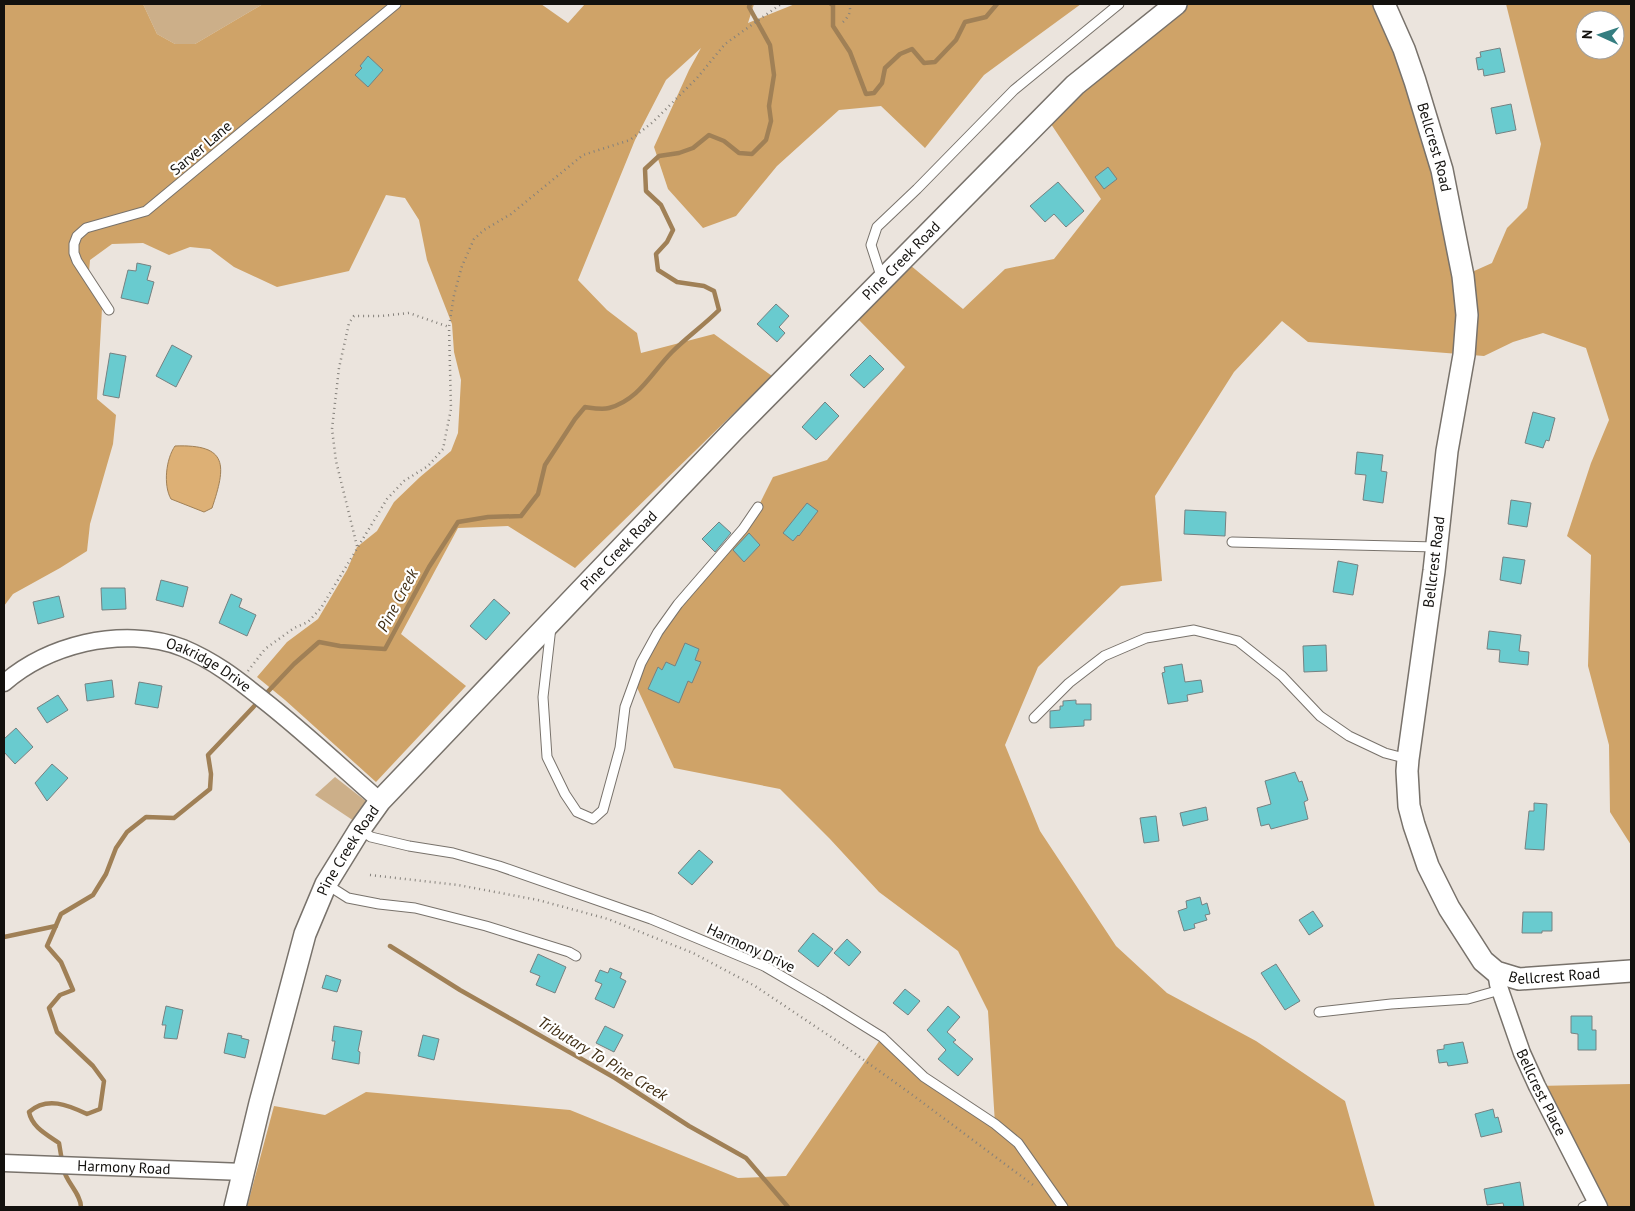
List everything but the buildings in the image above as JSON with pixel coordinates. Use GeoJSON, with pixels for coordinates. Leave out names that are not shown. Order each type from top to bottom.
{"type":"FeatureCollection","features":[{"type":"Feature","properties":{"kind":"street","name":"Pine Creek Road"},"geometry":{"type":"LineString","coordinates":[[235,1207],[296,963],[305,934],[326,884],[360,828],[380,801],[733,431],[1075,84],[1176,4]]}},
{"type":"Feature","properties":{"kind":"street","name":"Bellcrest Road"},"geometry":{"type":"LineString","coordinates":[[1384,4],[1397,32],[1415,81],[1442,170],[1466,296],[1467,315],[1464,354],[1448,442],[1408,759],[1409,806],[1428,866],[1449,908],[1471,944],[1498,981],[1631,971]]}},
{"type":"Feature","properties":{"kind":"street","name":"Oakridge Drive"},"geometry":{"type":"LineString","coordinates":[[4,682],[16,672],[41,658],[69,647],[96,641],[121,638],[150,640],[181,647],[222,668],[291,721],[380,801]]}},
{"type":"Feature","properties":{"kind":"street","name":"Bellcrest Place"},"geometry":{"type":"LineString","coordinates":[[1498,981],[1522,1053],[1592,1205]]}},
{"type":"Feature","properties":{"kind":"street","name":"Harmony Road"},"geometry":{"type":"LineString","coordinates":[[4,1163],[244,1172]]}},
{"type":"Feature","properties":{"kind":"lane","name":"Sarver Lane"},"geometry":{"type":"LineString","coordinates":[[109,310],[74,253],[74,244],[78,236],[86,228],[146,211],[396,4]]}},
{"type":"Feature","properties":{"kind":"lane"},"geometry":{"type":"LineString","coordinates":[[882,280],[871,246],[877,227],[918,189],[1014,90],[1119,4]]}},
{"type":"Feature","properties":{"kind":"lane"},"geometry":{"type":"LineString","coordinates":[[552,620],[543,697],[547,757],[565,794],[577,812],[593,819],[604,810],[620,748],[625,707],[645,655],[658,632],[678,604],[743,530],[758,507]]}},
{"type":"Feature","properties":{"kind":"lane"},"geometry":{"type":"LineString","coordinates":[[1232,542],[1436,547]]}},
{"type":"Feature","properties":{"kind":"lane"},"geometry":{"type":"LineString","coordinates":[[1034,718],[1069,683],[1104,656],[1146,638],[1194,630],[1238,641],[1282,676],[1320,716],[1349,736],[1385,753],[1408,759]]}},
{"type":"Feature","properties":{"kind":"lane","name":"Harmony Drive"},"geometry":{"type":"LineString","coordinates":[[360,828],[371,837],[453,854],[499,866],[651,919],[764,966],[882,1037],[924,1077],[995,1124],[1018,1143],[1063,1207]]}},
{"type":"Feature","properties":{"kind":"lane"},"geometry":{"type":"LineString","coordinates":[[326,884],[348,898],[378,904],[415,908],[486,926],[570,952],[576,956]]}},
{"type":"Feature","properties":{"kind":"lane"},"geometry":{"type":"LineString","coordinates":[[1319,1012],[1391,1004],[1468,999],[1498,981]]}},
{"type":"Feature","properties":{"kind":"path"},"geometry":{"type":"LineString","coordinates":[[240,682],[265,649],[294,628],[308,622],[321,608],[387,498],[404,481],[428,466],[443,449],[451,409],[449,327],[454,295],[462,266],[474,239],[484,230],[511,214],[583,154],[630,140],[653,122],[697,78],[725,44],[781,4]]}},
{"type":"Feature","properties":{"kind":"path"},"geometry":{"type":"LineString","coordinates":[[843,22],[850,13],[851,7],[848,4]]}},
{"type":"Feature","properties":{"kind":"path"},"geometry":{"type":"LineString","coordinates":[[357,548],[346,509],[336,461],[332,429],[339,368],[349,323],[354,316],[409,313],[449,327]]}},
{"type":"Feature","properties":{"kind":"path"},"geometry":{"type":"LineString","coordinates":[[370,875],[458,885],[538,900],[608,919],[693,953],[755,986],[843,1045],[1040,1190]]}},
{"type":"Feature","properties":{"kind":"shaded area"},"geometry":{"type":"Polygon","coordinates":[[[4,4],[143,4],[157,34],[175,44],[195,44],[263,4],[541,4],[568,23],[585,4],[754,4],[748,23],[795,4],[1081,4],[984,75],[925,148],[881,106],[839,110],[777,166],[736,216],[703,228],[668,189],[654,147],[701,48],[666,80],[635,140],[578,280],[607,310],[637,333],[641,353],[714,334],[772,376],[575,568],[508,526],[458,528],[401,634],[466,686],[376,782],[257,677],[287,642],[318,619],[347,570],[357,547],[377,531],[394,502],[451,451],[458,433],[461,380],[454,352],[452,324],[427,260],[419,220],[405,198],[386,195],[349,271],[277,287],[234,267],[210,249],[190,247],[169,255],[143,243],[112,244],[90,260],[88,283],[102,308],[97,399],[116,415],[113,444],[90,524],[87,551],[13,594],[4,606],[4,4]]]}},
{"type":"Feature","properties":{"kind":"shaded area"},"geometry":{"type":"Polygon","coordinates":[[[143,4],[263,4],[195,44],[175,44],[157,34],[143,4]]]}},
{"type":"Feature","properties":{"kind":"shaded area"},"geometry":{"type":"Polygon","coordinates":[[[1176,4],[1384,4],[1463,276],[1492,263],[1507,228],[1527,208],[1541,144],[1506,4],[1629,4],[1631,7],[1631,845],[1610,812],[1609,745],[1588,666],[1591,555],[1567,536],[1591,463],[1609,420],[1586,348],[1543,333],[1513,342],[1484,356],[1308,342],[1282,321],[1234,372],[1155,496],[1162,581],[1121,586],[1038,667],[1005,745],[1040,831],[1116,946],[1167,993],[1256,1041],[1345,1101],[1375,1207],[247,1207],[274,1106],[325,1115],[366,1092],[570,1110],[738,1178],[786,1176],[882,1037],[924,1077],[995,1124],[988,1011],[958,951],[879,892],[780,789],[674,768],[634,681],[658,632],[758,507],[773,477],[827,460],[905,367],[857,318],[910,265],[963,309],[1005,269],[1054,259],[1101,199],[1045,115],[1176,4]]]}},
{"type":"Feature","properties":{"kind":"shaded area"},"geometry":{"type":"Polygon","coordinates":[[[175,446],[193,446],[206,449],[214,454],[219,461],[221,469],[220,480],[212,508],[204,512],[171,499],[166,480],[169,458],[175,446]]]}},
{"type":"Feature","properties":{"kind":"shaded area"},"geometry":{"type":"Polygon","coordinates":[[[335,777],[367,802],[354,821],[315,795],[335,777]]]}},
{"type":"Feature","properties":{"kind":"shaded area"},"geometry":{"type":"Polygon","coordinates":[[[1631,1084],[1631,1207],[1599,1207],[1537,1086],[1631,1084]]]}},
{"type":"Feature","properties":{"kind":"waterway","name":"Pine Creek"},"geometry":{"type":"LineString","coordinates":[[62,1161],[59,1143],[36,1126],[29,1112],[36,1107],[50,1103],[65,1105],[87,1114],[100,1109],[104,1081],[93,1066],[57,1032],[49,1008],[60,995],[73,990],[61,962],[47,946],[61,914],[93,895],[106,874],[116,848],[127,832],[146,817],[174,818],[210,789],[211,774],[208,755],[294,664],[319,642],[340,646],[385,649],[429,567],[458,522],[488,517],[521,516],[538,494],[545,465],[585,407],[606,409],[629,399],[672,352],[719,310],[714,291],[704,286],[677,282],[658,270],[656,254],[667,242],[673,230],[661,205],[646,191],[645,169],[659,156],[679,153],[693,148],[709,135],[724,141],[739,153],[752,154],[766,140],[771,121],[769,106],[774,75],[770,45],[749,7],[750,4]]}},
{"type":"Feature","properties":{"kind":"waterway","name":"Pine Creek"},"geometry":{"type":"LineString","coordinates":[[831,4],[833,5],[833,26],[850,52],[866,94],[874,93],[882,83],[885,68],[900,54],[912,49],[924,63],[935,62],[956,40],[965,22],[986,17],[997,4]]}},
{"type":"Feature","properties":{"kind":"waterway"},"geometry":{"type":"LineString","coordinates":[[4,937],[56,926]]}},
{"type":"Feature","properties":{"kind":"waterway","name":"Tributary To Pine Creek"},"geometry":{"type":"LineString","coordinates":[[390,946],[460,990],[615,1078],[689,1126],[746,1158],[788,1207]]}},
{"type":"Feature","properties":{"kind":"waterway","name":"Pine Creek"},"geometry":{"type":"LineString","coordinates":[[63,1168],[79,1197],[81,1207]]}}]}
